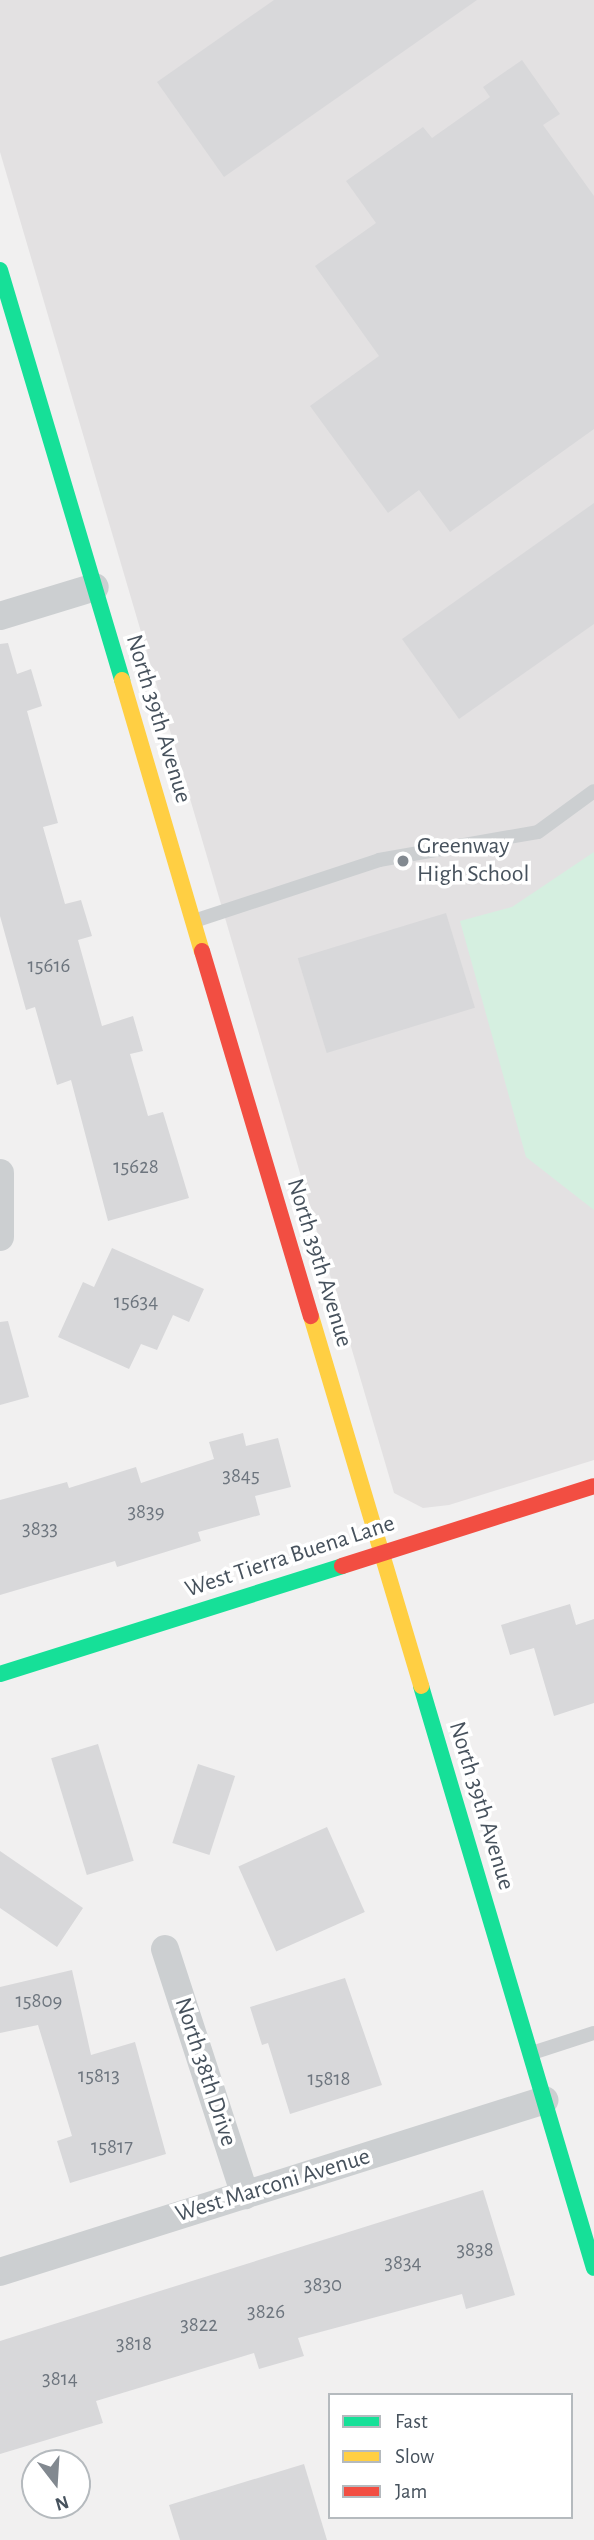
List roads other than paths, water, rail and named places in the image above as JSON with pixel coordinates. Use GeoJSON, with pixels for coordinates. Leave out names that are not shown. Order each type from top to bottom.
{"type":"FeatureCollection","features":[{"type":"Feature","properties":{"kind":"street","name":"North 39th Avenue"},"geometry":{"type":"LineString","coordinates":[[0,270],[594,2268]]}},
{"type":"Feature","properties":{"kind":"street"},"geometry":{"type":"LineString","coordinates":[[0,616],[95,586]]}},
{"type":"Feature","properties":{"kind":"street"},"geometry":{"type":"LineString","coordinates":[[0,1172],[1,1236]]}},
{"type":"Feature","properties":{"kind":"street","name":"West Tierra Buena Lane"},"geometry":{"type":"LineString","coordinates":[[0,1674],[381,1551],[594,1486]]}},
{"type":"Feature","properties":{"kind":"street","name":"North 38th Drive"},"geometry":{"type":"LineString","coordinates":[[165,1949],[245,2195]]}},
{"type":"Feature","properties":{"kind":"street","name":"West Marconi Avenue"},"geometry":{"type":"LineString","coordinates":[[0,2272],[545,2100]]}},
{"type":"Feature","properties":{"kind":"lane"},"geometry":{"type":"LineString","coordinates":[[194,922],[380,860],[538,832],[594,791]]}},
{"type":"Feature","properties":{"kind":"lane"},"geometry":{"type":"LineString","coordinates":[[531,2053],[594,2033]]}},
{"type":"Feature","properties":{"kind":"place","name":"Greenway High School"},"geometry":{"type":"Point","coordinates":[403,861]}}]}
